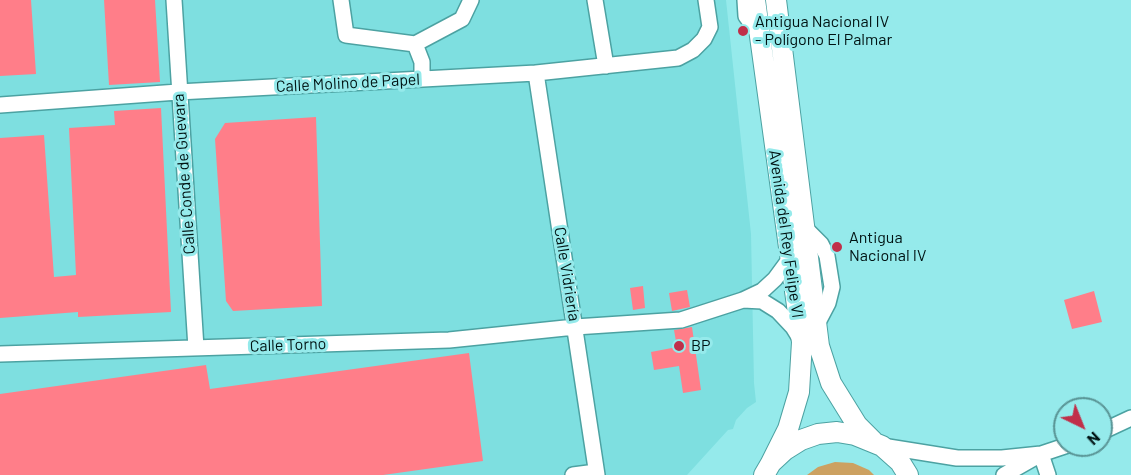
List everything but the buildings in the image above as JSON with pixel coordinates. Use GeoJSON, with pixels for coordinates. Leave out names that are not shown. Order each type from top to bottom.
{"type":"FeatureCollection","features":[{"type":"Feature","properties":{"kind":"main road","name":"Avenida del Rey Felipe VI"},"geometry":{"type":"LineString","coordinates":[[755,0],[802,342],[799,392],[788,429],[765,472]]}},
{"type":"Feature","properties":{"kind":"main road","name":"Avenida del Rey Felipe VI"},"geometry":{"type":"LineString","coordinates":[[776,0],[819,346],[831,383],[857,425],[900,462],[908,475]]}},
{"type":"Feature","properties":{"kind":"main road"},"geometry":{"type":"LineString","coordinates":[[765,472],[793,445],[818,434],[837,432],[855,435],[877,443]]}},
{"type":"Feature","properties":{"kind":"street","name":"Calle Conde de Guevara"},"geometry":{"type":"LineString","coordinates":[[174,0],[178,92],[196,348]]}},
{"type":"Feature","properties":{"kind":"street"},"geometry":{"type":"LineString","coordinates":[[341,0],[346,35],[415,44],[462,19],[471,0]]}},
{"type":"Feature","properties":{"kind":"street"},"geometry":{"type":"LineString","coordinates":[[595,0],[606,66]]}},
{"type":"Feature","properties":{"kind":"street","name":"Calle Molino de Papel"},"geometry":{"type":"LineString","coordinates":[[0,105],[178,92],[537,73],[678,58],[693,50],[704,39],[710,27],[706,0]]}},
{"type":"Feature","properties":{"kind":"street"},"geometry":{"type":"LineString","coordinates":[[745,0],[747,16],[759,34]]}},
{"type":"Feature","properties":{"kind":"street"},"geometry":{"type":"LineString","coordinates":[[415,44],[422,62],[422,79]]}},
{"type":"Feature","properties":{"kind":"street","name":"Calle Vidriería"},"geometry":{"type":"LineString","coordinates":[[537,73],[596,474]]}},
{"type":"Feature","properties":{"kind":"street","name":"Calle Torno"},"geometry":{"type":"LineString","coordinates":[[0,354],[449,340],[574,327],[681,320],[743,300],[762,291],[775,279],[789,260]]}},
{"type":"Feature","properties":{"kind":"street"},"geometry":{"type":"LineString","coordinates":[[743,300],[762,301],[778,311],[793,327],[802,342]]}},
{"type":"Feature","properties":{"kind":"street"},"geometry":{"type":"LineString","coordinates":[[1113,426],[1131,418]]}},
{"type":"Feature","properties":{"kind":"street"},"geometry":{"type":"LineString","coordinates":[[877,443],[957,458],[1002,458],[1041,454]]}},
{"type":"Feature","properties":{"kind":"street"},"geometry":{"type":"LineString","coordinates":[[1004,475],[1041,454],[1053,450]]}},
{"type":"Feature","properties":{"kind":"street"},"geometry":{"type":"LineString","coordinates":[[1041,454],[1048,475]]}},
{"type":"Feature","properties":{"kind":"street"},"geometry":{"type":"LineString","coordinates":[[573,475],[596,474]]}},
{"type":"Feature","properties":{"kind":"shaded area"},"geometry":{"type":"Polygon","coordinates":[[[0,0],[726,0],[751,234],[756,402],[747,408],[736,420],[733,429],[728,430],[687,475],[0,475],[0,0]]]}},
{"type":"Feature","properties":{"kind":"shaded area"},"geometry":{"type":"Polygon","coordinates":[[[835,462],[853,463],[869,470],[874,475],[807,475],[818,467],[835,462]]]}},
{"type":"Feature","properties":{"kind":"place","name":"Antigua Nacional IV - Polígono El Palmar"},"geometry":{"type":"Point","coordinates":[743,31]}},
{"type":"Feature","properties":{"kind":"place","name":"Antigua Nacional IV"},"geometry":{"type":"Point","coordinates":[837,247]}},
{"type":"Feature","properties":{"kind":"place","name":"BP"},"geometry":{"type":"Point","coordinates":[679,346]}}]}
